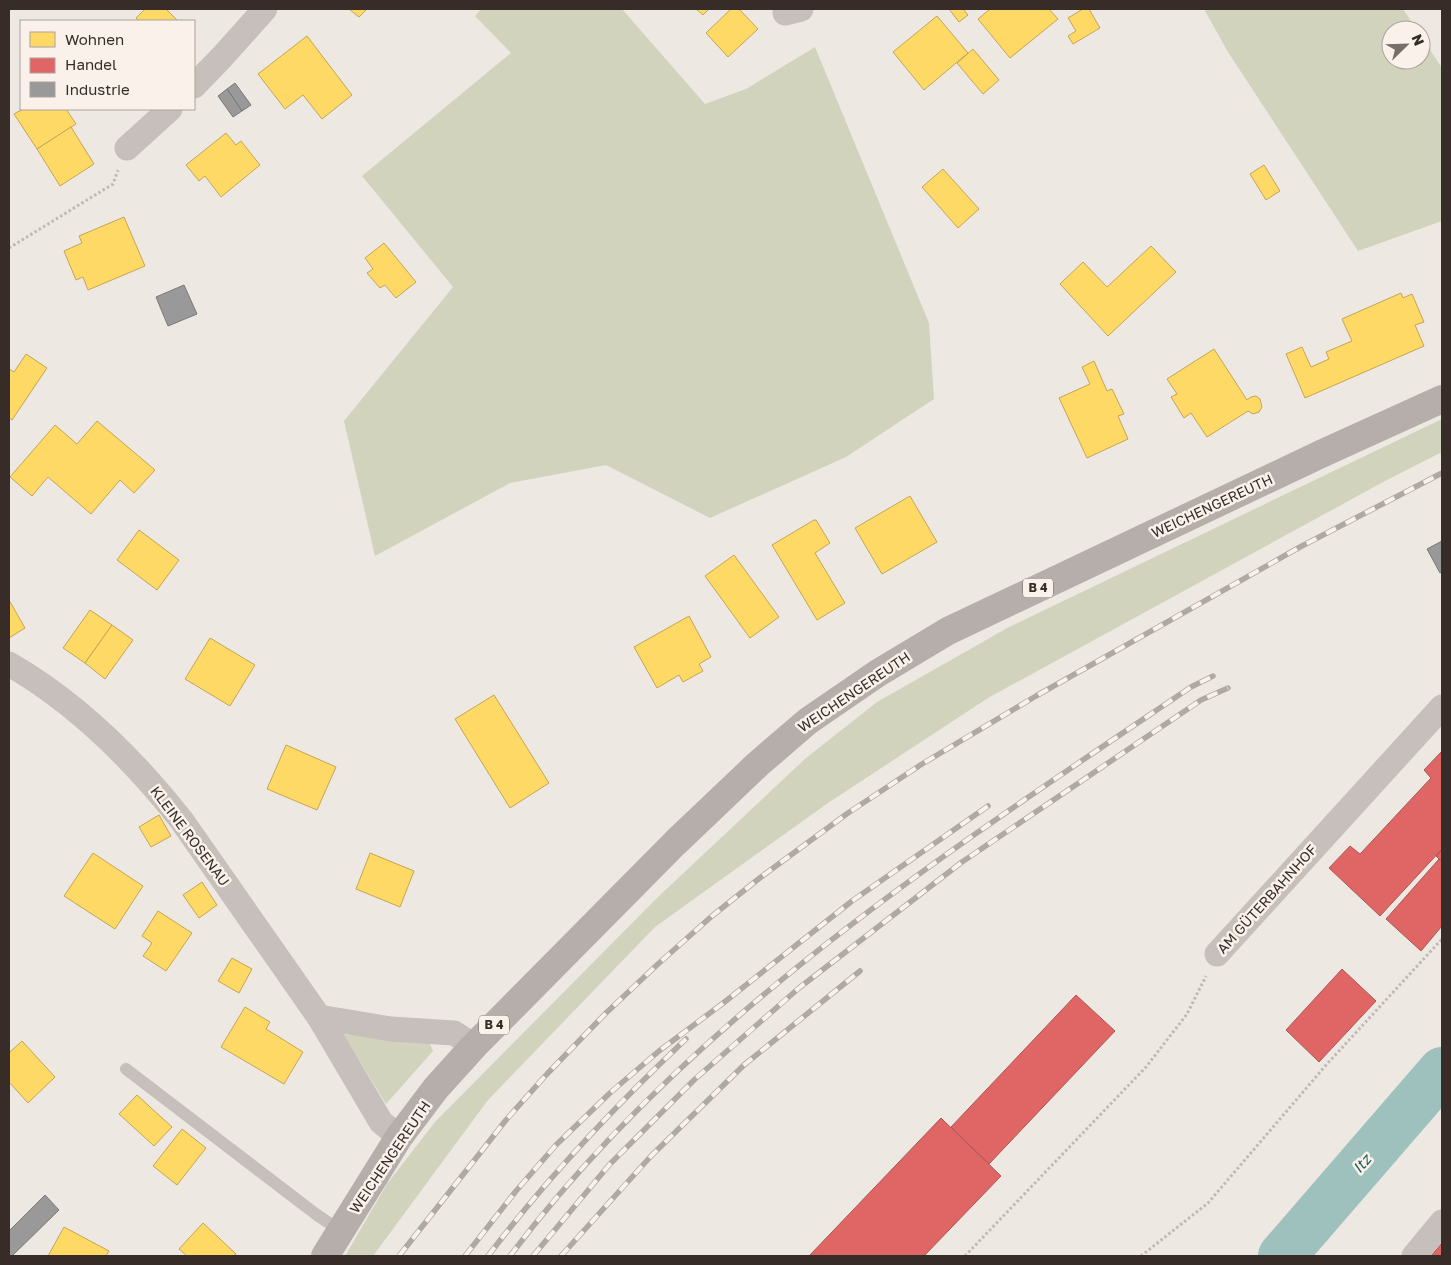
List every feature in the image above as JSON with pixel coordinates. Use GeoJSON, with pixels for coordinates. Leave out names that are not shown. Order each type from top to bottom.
{"type":"FeatureCollection","features":[{"type":"Feature","properties":{"kind":"main road","name":"WEICHENGEREUTH"},"geometry":{"type":"LineString","coordinates":[[325,1256],[399,1137],[436,1088],[474,1046],[676,843],[758,764],[808,721],[878,673],[948,631],[1442,398]]}},
{"type":"Feature","properties":{"kind":"street"},"geometry":{"type":"LineString","coordinates":[[195,85],[222,58],[265,9]]}},
{"type":"Feature","properties":{"kind":"street"},"geometry":{"type":"LineString","coordinates":[[127,148],[169,110]]}},
{"type":"Feature","properties":{"kind":"street","name":"KLEINE ROSENAU"},"geometry":{"type":"LineString","coordinates":[[9,664],[92,723],[162,795],[319,1017],[381,1122],[399,1137]]}},
{"type":"Feature","properties":{"kind":"street","name":"AM GÜTERBAHNHOF"},"geometry":{"type":"LineString","coordinates":[[1217,954],[1442,706]]}},
{"type":"Feature","properties":{"kind":"street"},"geometry":{"type":"LineString","coordinates":[[319,1017],[391,1029],[454,1033],[474,1046]]}},
{"type":"Feature","properties":{"kind":"street"},"geometry":{"type":"LineString","coordinates":[[1414,1256],[1442,1222]]}},
{"type":"Feature","properties":{"kind":"lane"},"geometry":{"type":"LineString","coordinates":[[126,1069],[317,1215],[341,1230]]}},
{"type":"Feature","properties":{"kind":"path"},"geometry":{"type":"LineString","coordinates":[[9,248],[113,184],[127,148]]}},
{"type":"Feature","properties":{"kind":"path"},"geometry":{"type":"LineString","coordinates":[[1141,1256],[1208,1203],[1327,1064],[1442,939]]}},
{"type":"Feature","properties":{"kind":"path","name":"AM GÜTERBAHNHOF"},"geometry":{"type":"LineString","coordinates":[[965,1256],[1146,1067],[1187,1014],[1217,954]]}},
{"type":"Feature","properties":{"kind":"green space"},"geometry":{"type":"Polygon","coordinates":[[[481,9],[622,9],[705,104],[746,89],[815,47],[929,323],[934,399],[846,457],[710,518],[606,465],[510,483],[375,556],[344,421],[453,287],[362,176],[511,53],[475,16],[481,9]]]}},
{"type":"Feature","properties":{"kind":"green space"},"geometry":{"type":"Polygon","coordinates":[[[1204,9],[1403,9],[1410,20],[1381,20],[1381,70],[1431,70],[1431,51],[1442,68],[1442,221],[1358,251],[1228,52],[1204,9]]]}},
{"type":"Feature","properties":{"kind":"green space"},"geometry":{"type":"Polygon","coordinates":[[[1442,419],[1442,452],[1385,481],[988,698],[828,803],[655,927],[488,1100],[373,1256],[345,1256],[387,1184],[435,1122],[658,897],[806,758],[877,702],[1009,627],[1442,419]]]}},
{"type":"Feature","properties":{"kind":"green space"},"geometry":{"type":"Polygon","coordinates":[[[343,1034],[429,1042],[433,1051],[386,1104],[343,1034]]]}},
{"type":"Feature","properties":{"kind":"building: Wohnen"},"geometry":{"type":"Polygon","coordinates":[[[145,9],[166,9],[177,20],[138,20],[136,18],[145,9]]]}},
{"type":"Feature","properties":{"kind":"building: Wohnen"},"geometry":{"type":"Polygon","coordinates":[[[349,9],[367,9],[359,17],[349,9]]]}},
{"type":"Feature","properties":{"kind":"building: Wohnen"},"geometry":{"type":"Polygon","coordinates":[[[696,9],[709,9],[703,15],[696,9]]]}},
{"type":"Feature","properties":{"kind":"building: Wohnen"},"geometry":{"type":"Polygon","coordinates":[[[731,9],[739,9],[758,29],[728,57],[706,33],[731,9]]]}},
{"type":"Feature","properties":{"kind":"building: Wohnen"},"geometry":{"type":"Polygon","coordinates":[[[949,9],[963,9],[968,15],[959,22],[949,9]]]}},
{"type":"Feature","properties":{"kind":"building: Wohnen"},"geometry":{"type":"Polygon","coordinates":[[[990,9],[1049,9],[1058,19],[1010,58],[978,19],[990,9]]]}},
{"type":"Feature","properties":{"kind":"building: Wohnen"},"geometry":{"type":"Polygon","coordinates":[[[1083,9],[1089,9],[1100,28],[1073,44],[1068,36],[1076,31],[1068,18],[1083,9]]]}},
{"type":"Feature","properties":{"kind":"building: Wohnen"},"geometry":{"type":"Polygon","coordinates":[[[937,16],[968,53],[924,90],[893,52],[937,16]]]}},
{"type":"Feature","properties":{"kind":"building: Wohnen"},"geometry":{"type":"Polygon","coordinates":[[[307,36],[352,95],[322,119],[303,95],[285,109],[258,74],[307,36]]]}},
{"type":"Feature","properties":{"kind":"building: Wohnen"},"geometry":{"type":"Polygon","coordinates":[[[973,49],[999,80],[983,94],[957,63],[973,49]]]}},
{"type":"Feature","properties":{"kind":"building: Wohnen"},"geometry":{"type":"Polygon","coordinates":[[[21,110],[67,110],[76,124],[37,149],[14,114],[21,110]]]}},
{"type":"Feature","properties":{"kind":"building: Wohnen"},"geometry":{"type":"Polygon","coordinates":[[[71,127],[94,164],[60,186],[37,149],[71,127]]]}},
{"type":"Feature","properties":{"kind":"building: Wohnen"},"geometry":{"type":"Polygon","coordinates":[[[226,133],[236,145],[241,141],[260,165],[221,197],[205,176],[199,181],[186,165],[226,133]]]}},
{"type":"Feature","properties":{"kind":"building: Wohnen"},"geometry":{"type":"Polygon","coordinates":[[[1264,165],[1280,191],[1266,200],[1250,174],[1264,165]]]}},
{"type":"Feature","properties":{"kind":"building: Wohnen"},"geometry":{"type":"Polygon","coordinates":[[[943,169],[979,209],[958,228],[922,187],[943,169]]]}},
{"type":"Feature","properties":{"kind":"building: Wohnen"},"geometry":{"type":"Polygon","coordinates":[[[124,217],[145,266],[88,290],[83,277],[76,280],[64,251],[82,243],[79,236],[124,217]]]}},
{"type":"Feature","properties":{"kind":"building: Wohnen"},"geometry":{"type":"Polygon","coordinates":[[[384,243],[416,282],[396,298],[385,285],[380,288],[367,273],[373,269],[365,258],[384,243]]]}},
{"type":"Feature","properties":{"kind":"building: Wohnen"},"geometry":{"type":"Polygon","coordinates":[[[1151,246],[1176,272],[1108,336],[1060,284],[1083,262],[1107,287],[1151,246]]]}},
{"type":"Feature","properties":{"kind":"building: Wohnen"},"geometry":{"type":"Polygon","coordinates":[[[1401,293],[1403,298],[1412,294],[1424,322],[1415,325],[1424,346],[1305,398],[1286,354],[1302,347],[1311,367],[1329,359],[1326,352],[1352,341],[1342,319],[1401,293]]]}},
{"type":"Feature","properties":{"kind":"building: Wohnen"},"geometry":{"type":"Polygon","coordinates":[[[1214,349],[1247,400],[1256,396],[1260,399],[1262,407],[1259,412],[1253,414],[1248,411],[1207,437],[1191,413],[1184,418],[1171,397],[1177,394],[1167,379],[1214,349]]]}},
{"type":"Feature","properties":{"kind":"building: Wohnen"},"geometry":{"type":"Polygon","coordinates":[[[26,354],[47,368],[12,420],[9,418],[9,369],[14,372],[26,354]]]}},
{"type":"Feature","properties":{"kind":"building: Wohnen"},"geometry":{"type":"Polygon","coordinates":[[[1094,361],[1107,391],[1112,389],[1124,414],[1118,416],[1128,439],[1087,458],[1059,398],[1090,384],[1082,367],[1094,361]]]}},
{"type":"Feature","properties":{"kind":"building: Wohnen"},"geometry":{"type":"Polygon","coordinates":[[[97,421],[155,470],[134,493],[120,480],[91,514],[48,477],[32,496],[10,477],[55,425],[77,444],[97,421]]]}},
{"type":"Feature","properties":{"kind":"building: Wohnen"},"geometry":{"type":"Polygon","coordinates":[[[910,496],[937,542],[882,574],[855,528],[910,496]]]}},
{"type":"Feature","properties":{"kind":"building: Wohnen"},"geometry":{"type":"Polygon","coordinates":[[[816,520],[830,543],[815,553],[845,603],[817,620],[772,545],[816,520]]]}},
{"type":"Feature","properties":{"kind":"building: Wohnen"},"geometry":{"type":"Polygon","coordinates":[[[139,530],[179,560],[157,590],[117,560],[139,530]]]}},
{"type":"Feature","properties":{"kind":"building: Wohnen"},"geometry":{"type":"Polygon","coordinates":[[[734,555],[779,617],[750,638],[705,576],[734,555]]]}},
{"type":"Feature","properties":{"kind":"building: Wohnen"},"geometry":{"type":"Polygon","coordinates":[[[9,600],[25,628],[9,638],[9,600]]]}},
{"type":"Feature","properties":{"kind":"building: Wohnen"},"geometry":{"type":"Polygon","coordinates":[[[90,610],[112,625],[85,663],[63,648],[90,610]]]}},
{"type":"Feature","properties":{"kind":"building: Wohnen"},"geometry":{"type":"Polygon","coordinates":[[[689,616],[711,657],[699,664],[703,671],[683,682],[679,675],[657,688],[634,647],[689,616]]]}},
{"type":"Feature","properties":{"kind":"building: Wohnen"},"geometry":{"type":"Polygon","coordinates":[[[112,625],[133,640],[105,679],[85,663],[112,625]]]}},
{"type":"Feature","properties":{"kind":"building: Wohnen"},"geometry":{"type":"Polygon","coordinates":[[[210,638],[255,665],[230,706],[185,679],[210,638]]]}},
{"type":"Feature","properties":{"kind":"building: Wohnen"},"geometry":{"type":"Polygon","coordinates":[[[494,695],[549,783],[510,808],[455,719],[494,695]]]}},
{"type":"Feature","properties":{"kind":"building: Wohnen"},"geometry":{"type":"Polygon","coordinates":[[[286,745],[336,767],[317,810],[267,789],[286,745]]]}},
{"type":"Feature","properties":{"kind":"building: Wohnen"},"geometry":{"type":"Polygon","coordinates":[[[159,815],[171,836],[151,847],[139,827],[159,815]]]}},
{"type":"Feature","properties":{"kind":"building: Wohnen"},"geometry":{"type":"Polygon","coordinates":[[[93,853],[143,886],[115,929],[64,896],[93,853]]]}},
{"type":"Feature","properties":{"kind":"building: Wohnen"},"geometry":{"type":"Polygon","coordinates":[[[370,853],[414,871],[400,907],[356,889],[370,853]]]}},
{"type":"Feature","properties":{"kind":"building: Wohnen"},"geometry":{"type":"Polygon","coordinates":[[[202,882],[217,905],[199,918],[183,895],[202,882]]]}},
{"type":"Feature","properties":{"kind":"building: Wohnen"},"geometry":{"type":"Polygon","coordinates":[[[158,911],[192,933],[166,971],[143,956],[152,943],[142,936],[158,911]]]}},
{"type":"Feature","properties":{"kind":"building: Wohnen"},"geometry":{"type":"Polygon","coordinates":[[[232,958],[252,969],[239,993],[218,981],[232,958]]]}},
{"type":"Feature","properties":{"kind":"building: Wohnen"},"geometry":{"type":"Polygon","coordinates":[[[245,1007],[270,1022],[266,1029],[303,1052],[284,1084],[221,1047],[245,1007]]]}},
{"type":"Feature","properties":{"kind":"building: Wohnen"},"geometry":{"type":"Polygon","coordinates":[[[22,1041],[55,1077],[28,1103],[9,1082],[9,1053],[22,1041]]]}},
{"type":"Feature","properties":{"kind":"building: Wohnen"},"geometry":{"type":"Polygon","coordinates":[[[137,1095],[172,1127],[154,1146],[119,1114],[137,1095]]]}},
{"type":"Feature","properties":{"kind":"building: Wohnen"},"geometry":{"type":"Polygon","coordinates":[[[182,1129],[206,1148],[177,1185],[153,1166],[182,1129]]]}},
{"type":"Feature","properties":{"kind":"building: Wohnen"},"geometry":{"type":"Polygon","coordinates":[[[203,1223],[236,1254],[233,1256],[187,1256],[179,1249],[203,1223]]]}},
{"type":"Feature","properties":{"kind":"building: Wohnen"},"geometry":{"type":"Polygon","coordinates":[[[64,1227],[109,1251],[106,1256],[48,1256],[64,1227]]]}},
{"type":"Feature","properties":{"kind":"building: Handel"},"geometry":{"type":"Polygon","coordinates":[[[1442,751],[1442,849],[1380,916],[1329,868],[1350,846],[1360,854],[1431,778],[1424,770],[1442,751]]]}},
{"type":"Feature","properties":{"kind":"building: Handel"},"geometry":{"type":"Polygon","coordinates":[[[1442,850],[1442,862],[1436,856],[1442,850]]]}},
{"type":"Feature","properties":{"kind":"building: Handel"},"geometry":{"type":"Polygon","coordinates":[[[1439,859],[1442,862],[1442,926],[1421,951],[1386,919],[1439,859]]]}},
{"type":"Feature","properties":{"kind":"building: Handel"},"geometry":{"type":"Polygon","coordinates":[[[1342,969],[1376,1001],[1319,1062],[1286,1030],[1342,969]]]}},
{"type":"Feature","properties":{"kind":"building: Handel"},"geometry":{"type":"Polygon","coordinates":[[[1076,995],[1115,1031],[989,1164],[951,1127],[1076,995]]]}},
{"type":"Feature","properties":{"kind":"building: Handel"},"geometry":{"type":"Polygon","coordinates":[[[941,1118],[1001,1176],[924,1256],[809,1256],[941,1118]]]}},
{"type":"Feature","properties":{"kind":"building: Handel"},"geometry":{"type":"Polygon","coordinates":[[[1442,1243],[1442,1256],[1431,1256],[1442,1243]]]}},
{"type":"Feature","properties":{"kind":"building: Industrie"},"geometry":{"type":"Polygon","coordinates":[[[235,83],[251,105],[242,111],[227,89],[235,83]]]}},
{"type":"Feature","properties":{"kind":"building: Industrie"},"geometry":{"type":"Polygon","coordinates":[[[227,89],[242,111],[233,117],[218,96],[227,89]]]}},
{"type":"Feature","properties":{"kind":"building: Industrie"},"geometry":{"type":"Polygon","coordinates":[[[184,285],[197,314],[168,326],[156,297],[184,285]]]}},
{"type":"Feature","properties":{"kind":"building: Industrie"},"geometry":{"type":"Polygon","coordinates":[[[1442,541],[1442,572],[1440,573],[1427,549],[1442,541]]]}},
{"type":"Feature","properties":{"kind":"building: Industrie"},"geometry":{"type":"Polygon","coordinates":[[[45,1195],[59,1210],[12,1256],[9,1256],[9,1231],[45,1195]]]}},
{"type":"Feature","properties":{"kind":"waterway","name":"Itz"},"geometry":{"type":"LineString","coordinates":[[1282,1256],[1442,1071]]}},
{"type":"Feature","properties":{"kind":"railway"},"geometry":{"type":"LineString","coordinates":[[399,1256],[506,1120],[547,1074],[606,1013],[658,964],[712,916],[761,877],[848,813],[922,764],[1036,696],[1300,547],[1442,473]]}},
{"type":"Feature","properties":{"kind":"railway"},"geometry":{"type":"LineString","coordinates":[[510,1256],[580,1170],[657,1090],[740,1015],[826,944],[1007,812],[1191,687],[1213,676]]}},
{"type":"Feature","properties":{"kind":"railway"},"geometry":{"type":"LineString","coordinates":[[533,1256],[610,1164],[694,1080],[799,988],[962,862],[1201,700],[1228,688]]}},
{"type":"Feature","properties":{"kind":"railway"},"geometry":{"type":"LineString","coordinates":[[465,1256],[516,1191],[556,1145],[611,1092],[659,1051],[722,1004],[852,901],[988,806]]}},
{"type":"Feature","properties":{"kind":"railway"},"geometry":{"type":"LineString","coordinates":[[561,1256],[651,1156],[744,1065],[860,971]]}},
{"type":"Feature","properties":{"kind":"railway"},"geometry":{"type":"LineString","coordinates":[[488,1256],[510,1227],[582,1144],[686,1039]]}}]}
